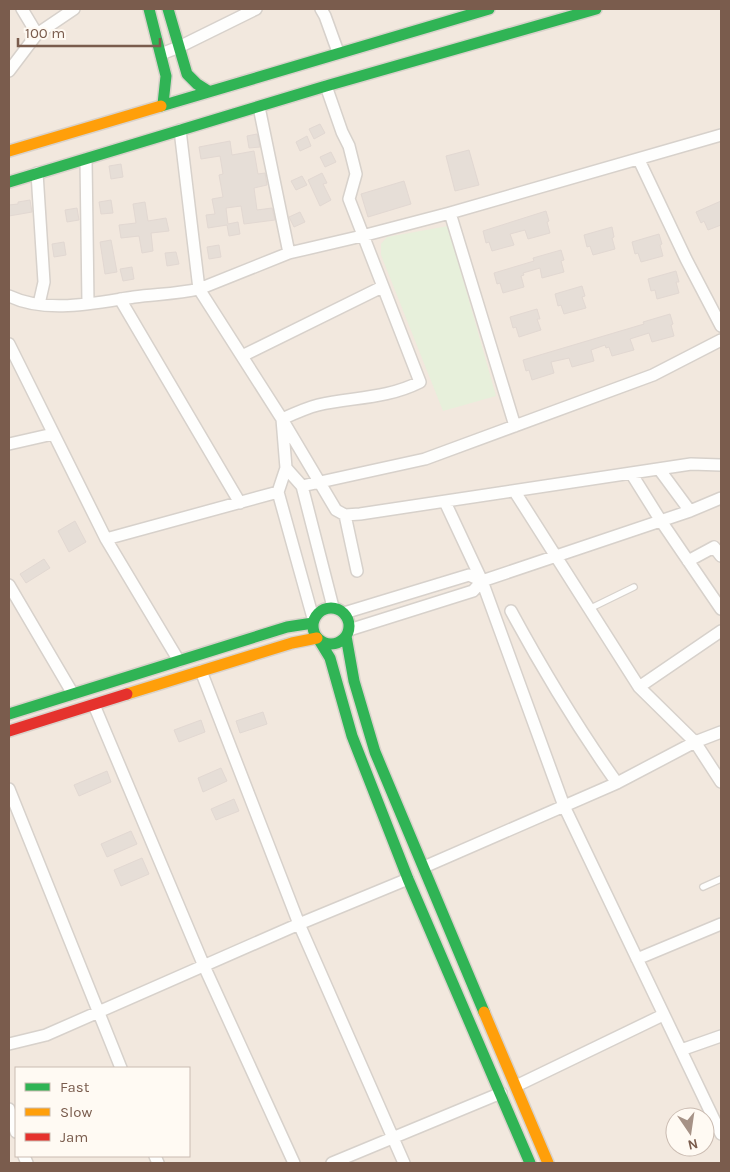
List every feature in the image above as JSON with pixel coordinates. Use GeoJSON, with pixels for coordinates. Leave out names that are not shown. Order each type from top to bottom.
{"type":"FeatureCollection","features":[{"type":"Feature","properties":{"kind":"street"},"geometry":{"type":"LineString","coordinates":[[22,9],[37,34]]}},
{"type":"Feature","properties":{"kind":"street"},"geometry":{"type":"LineString","coordinates":[[9,71],[37,34],[74,9]]}},
{"type":"Feature","properties":{"kind":"street"},"geometry":{"type":"LineString","coordinates":[[149,9],[166,76],[163,104]]}},
{"type":"Feature","properties":{"kind":"street"},"geometry":{"type":"LineString","coordinates":[[168,9],[187,74],[208,91]]}},
{"type":"Feature","properties":{"kind":"street"},"geometry":{"type":"LineString","coordinates":[[161,54],[256,9]]}},
{"type":"Feature","properties":{"kind":"street"},"geometry":{"type":"LineString","coordinates":[[321,9],[338,52]]}},
{"type":"Feature","properties":{"kind":"street"},"geometry":{"type":"LineString","coordinates":[[9,151],[338,52],[489,9]]}},
{"type":"Feature","properties":{"kind":"street"},"geometry":{"type":"LineString","coordinates":[[9,182],[326,86],[596,9]]}},
{"type":"Feature","properties":{"kind":"street"},"geometry":{"type":"LineString","coordinates":[[282,419],[316,405],[367,399],[408,389],[420,382],[349,199],[356,174],[349,146],[342,132],[326,86]]}},
{"type":"Feature","properties":{"kind":"street"},"geometry":{"type":"LineString","coordinates":[[259,107],[289,253]]}},
{"type":"Feature","properties":{"kind":"street"},"geometry":{"type":"LineString","coordinates":[[180,130],[198,289],[282,419],[336,510],[345,515],[360,514],[691,464],[721,465]]}},
{"type":"Feature","properties":{"kind":"street"},"geometry":{"type":"LineString","coordinates":[[9,296],[16,300],[65,306],[198,289],[289,253],[450,213],[721,135]]}},
{"type":"Feature","properties":{"kind":"street"},"geometry":{"type":"LineString","coordinates":[[86,159],[88,303]]}},
{"type":"Feature","properties":{"kind":"street"},"geometry":{"type":"LineString","coordinates":[[638,160],[721,326]]}},
{"type":"Feature","properties":{"kind":"street"},"geometry":{"type":"LineString","coordinates":[[38,173],[44,282],[39,304]]}},
{"type":"Feature","properties":{"kind":"street"},"geometry":{"type":"LineString","coordinates":[[450,213],[516,426]]}},
{"type":"Feature","properties":{"kind":"street"},"geometry":{"type":"LineString","coordinates":[[242,356],[382,287]]}},
{"type":"Feature","properties":{"kind":"street"},"geometry":{"type":"LineString","coordinates":[[120,299],[240,503]]}},
{"type":"Feature","properties":{"kind":"street"},"geometry":{"type":"LineString","coordinates":[[302,486],[426,459],[653,375],[721,340]]}},
{"type":"Feature","properties":{"kind":"street"},"geometry":{"type":"LineString","coordinates":[[9,344],[106,539],[178,661]]}},
{"type":"Feature","properties":{"kind":"street"},"geometry":{"type":"LineString","coordinates":[[282,419],[286,468],[278,492],[313,621],[312,630],[330,658],[352,736],[408,879],[530,1163]]}},
{"type":"Feature","properties":{"kind":"street"},"geometry":{"type":"LineString","coordinates":[[9,444],[53,434]]}},
{"type":"Feature","properties":{"kind":"street"},"geometry":{"type":"LineString","coordinates":[[286,468],[302,486],[334,607]]}},
{"type":"Feature","properties":{"kind":"street"},"geometry":{"type":"LineString","coordinates":[[659,469],[690,511]]}},
{"type":"Feature","properties":{"kind":"street"},"geometry":{"type":"LineString","coordinates":[[632,473],[660,521],[721,609]]}},
{"type":"Feature","properties":{"kind":"street"},"geometry":{"type":"LineString","coordinates":[[106,539],[278,492]]}},
{"type":"Feature","properties":{"kind":"street"},"geometry":{"type":"LineString","coordinates":[[515,492],[639,687],[698,740],[721,782]]}},
{"type":"Feature","properties":{"kind":"street"},"geometry":{"type":"LineString","coordinates":[[9,731],[292,643],[318,639],[324,643],[337,644],[347,633],[473,591],[482,581],[690,511],[721,498]]}},
{"type":"Feature","properties":{"kind":"street"},"geometry":{"type":"LineString","coordinates":[[445,502],[482,581],[564,806],[721,1134]]}},
{"type":"Feature","properties":{"kind":"street"},"geometry":{"type":"LineString","coordinates":[[345,515],[357,571]]}},
{"type":"Feature","properties":{"kind":"street"},"geometry":{"type":"LineString","coordinates":[[688,561],[714,547],[721,556]]}},
{"type":"Feature","properties":{"kind":"street"},"geometry":{"type":"LineString","coordinates":[[344,613],[469,575],[482,581]]}},
{"type":"Feature","properties":{"kind":"street"},"geometry":{"type":"LineString","coordinates":[[9,585],[73,694]]}},
{"type":"Feature","properties":{"kind":"street"},"geometry":{"type":"LineString","coordinates":[[9,714],[287,627],[313,621],[322,609],[334,607],[344,613],[348,618],[348,650],[361,707],[375,752],[548,1163]]}},
{"type":"Feature","properties":{"kind":"street"},"geometry":{"type":"LineString","coordinates":[[512,611],[536,656],[595,752],[617,783]]}},
{"type":"Feature","properties":{"kind":"street"},"geometry":{"type":"LineString","coordinates":[[639,687],[721,631]]}},
{"type":"Feature","properties":{"kind":"street"},"geometry":{"type":"LineString","coordinates":[[201,671],[299,924],[391,1138],[404,1163]]}},
{"type":"Feature","properties":{"kind":"street"},"geometry":{"type":"LineString","coordinates":[[94,705],[204,966],[294,1163]]}},
{"type":"Feature","properties":{"kind":"street"},"geometry":{"type":"LineString","coordinates":[[424,867],[617,783],[698,740],[721,723]]}},
{"type":"Feature","properties":{"kind":"street"},"geometry":{"type":"LineString","coordinates":[[698,740],[721,732]]}},
{"type":"Feature","properties":{"kind":"street"},"geometry":{"type":"LineString","coordinates":[[9,789],[121,1067]]}},
{"type":"Feature","properties":{"kind":"street"},"geometry":{"type":"LineString","coordinates":[[9,1044],[46,1036],[299,924],[408,879]]}},
{"type":"Feature","properties":{"kind":"street"},"geometry":{"type":"LineString","coordinates":[[637,960],[721,924]]}},
{"type":"Feature","properties":{"kind":"street"},"geometry":{"type":"LineString","coordinates":[[516,1086],[663,1014]]}},
{"type":"Feature","properties":{"kind":"street"},"geometry":{"type":"LineString","coordinates":[[681,1050],[721,1036]]}},
{"type":"Feature","properties":{"kind":"street"},"geometry":{"type":"LineString","coordinates":[[332,1163],[501,1093]]}},
{"type":"Feature","properties":{"kind":"street"},"geometry":{"type":"LineString","coordinates":[[9,1109],[15,1129]]}},
{"type":"Feature","properties":{"kind":"lane"},"geometry":{"type":"LineString","coordinates":[[589,610],[634,587]]}},
{"type":"Feature","properties":{"kind":"lane"},"geometry":{"type":"LineString","coordinates":[[703,886],[721,879]]}},
{"type":"Feature","properties":{"kind":"shaded area"},"geometry":{"type":"Polygon","coordinates":[[[9,9],[721,9],[721,1163],[9,1163],[9,9]]]}},
{"type":"Feature","properties":{"kind":"green space"},"geometry":{"type":"Polygon","coordinates":[[[448,226],[496,396],[443,411],[381,255],[381,244],[387,237],[448,226]]]}},
{"type":"Feature","properties":{"kind":"building"},"geometry":{"type":"Polygon","coordinates":[[[320,124],[325,133],[314,139],[309,129],[320,124]]]}},
{"type":"Feature","properties":{"kind":"building"},"geometry":{"type":"Polygon","coordinates":[[[257,134],[260,147],[249,148],[247,136],[257,134]]]}},
{"type":"Feature","properties":{"kind":"building"},"geometry":{"type":"Polygon","coordinates":[[[307,136],[311,146],[300,151],[296,142],[307,136]]]}},
{"type":"Feature","properties":{"kind":"building"},"geometry":{"type":"Polygon","coordinates":[[[230,141],[232,155],[254,151],[258,174],[265,173],[267,185],[254,188],[257,210],[272,208],[275,220],[244,224],[241,206],[226,208],[228,224],[238,222],[240,234],[229,236],[227,225],[208,228],[206,215],[215,214],[212,199],[223,197],[219,175],[223,174],[220,156],[201,159],[199,147],[230,141]]]}},
{"type":"Feature","properties":{"kind":"building"},"geometry":{"type":"Polygon","coordinates":[[[469,150],[479,185],[455,191],[446,156],[469,150]]]}},
{"type":"Feature","properties":{"kind":"building"},"geometry":{"type":"Polygon","coordinates":[[[331,152],[336,162],[325,167],[320,157],[331,152]]]}},
{"type":"Feature","properties":{"kind":"building"},"geometry":{"type":"Polygon","coordinates":[[[121,164],[123,177],[111,179],[109,166],[121,164]]]}},
{"type":"Feature","properties":{"kind":"building"},"geometry":{"type":"Polygon","coordinates":[[[322,173],[327,183],[323,184],[331,200],[320,206],[308,180],[322,173]]]}},
{"type":"Feature","properties":{"kind":"building"},"geometry":{"type":"Polygon","coordinates":[[[302,176],[307,185],[296,190],[291,181],[302,176]]]}},
{"type":"Feature","properties":{"kind":"building"},"geometry":{"type":"Polygon","coordinates":[[[404,181],[411,204],[368,217],[361,194],[404,181]]]}},
{"type":"Feature","properties":{"kind":"building"},"geometry":{"type":"Polygon","coordinates":[[[30,200],[32,212],[9,216],[9,205],[30,200]]]}},
{"type":"Feature","properties":{"kind":"building"},"geometry":{"type":"Polygon","coordinates":[[[111,200],[113,213],[101,214],[99,202],[111,200]]]}},
{"type":"Feature","properties":{"kind":"building"},"geometry":{"type":"Polygon","coordinates":[[[721,201],[721,225],[708,230],[704,221],[701,223],[696,212],[721,201]]]}},
{"type":"Feature","properties":{"kind":"building"},"geometry":{"type":"Polygon","coordinates":[[[145,202],[148,221],[166,218],[169,231],[151,233],[153,251],[142,253],[139,236],[121,238],[119,225],[136,223],[133,204],[145,202]]]}},
{"type":"Feature","properties":{"kind":"building"},"geometry":{"type":"Polygon","coordinates":[[[77,208],[79,220],[67,222],[65,210],[77,208]]]}},
{"type":"Feature","properties":{"kind":"building"},"geometry":{"type":"Polygon","coordinates":[[[546,211],[550,233],[528,239],[525,230],[510,234],[514,245],[492,251],[489,242],[486,243],[483,231],[546,211]]]}},
{"type":"Feature","properties":{"kind":"building"},"geometry":{"type":"Polygon","coordinates":[[[300,212],[305,222],[294,227],[289,217],[300,212]]]}},
{"type":"Feature","properties":{"kind":"building"},"geometry":{"type":"Polygon","coordinates":[[[612,227],[615,249],[593,255],[590,246],[587,247],[584,235],[612,227]]]}},
{"type":"Feature","properties":{"kind":"building"},"geometry":{"type":"Polygon","coordinates":[[[659,234],[663,256],[641,262],[638,253],[635,254],[632,242],[659,234]]]}},
{"type":"Feature","properties":{"kind":"building"},"geometry":{"type":"Polygon","coordinates":[[[111,240],[117,272],[105,274],[100,242],[111,240]]]}},
{"type":"Feature","properties":{"kind":"building"},"geometry":{"type":"Polygon","coordinates":[[[64,242],[66,255],[54,257],[52,244],[64,242]]]}},
{"type":"Feature","properties":{"kind":"building"},"geometry":{"type":"Polygon","coordinates":[[[219,245],[221,257],[209,259],[207,247],[219,245]]]}},
{"type":"Feature","properties":{"kind":"building"},"geometry":{"type":"Polygon","coordinates":[[[561,250],[564,260],[561,261],[564,272],[542,278],[540,268],[523,273],[524,275],[521,276],[524,287],[503,293],[500,283],[497,284],[494,273],[534,261],[533,258],[561,250]]]}},
{"type":"Feature","properties":{"kind":"building"},"geometry":{"type":"Polygon","coordinates":[[[176,252],[179,264],[167,266],[165,253],[176,252]]]}},
{"type":"Feature","properties":{"kind":"building"},"geometry":{"type":"Polygon","coordinates":[[[132,267],[134,279],[123,281],[120,269],[132,267]]]}},
{"type":"Feature","properties":{"kind":"building"},"geometry":{"type":"Polygon","coordinates":[[[676,271],[679,293],[657,299],[655,290],[651,291],[648,279],[676,271]]]}},
{"type":"Feature","properties":{"kind":"building"},"geometry":{"type":"Polygon","coordinates":[[[582,286],[585,296],[582,297],[586,308],[564,314],[561,305],[558,306],[555,294],[582,286]]]}},
{"type":"Feature","properties":{"kind":"building"},"geometry":{"type":"Polygon","coordinates":[[[537,309],[540,319],[537,319],[541,330],[519,337],[516,327],[513,328],[510,317],[537,309]]]}},
{"type":"Feature","properties":{"kind":"building"},"geometry":{"type":"Polygon","coordinates":[[[670,314],[674,336],[652,342],[649,333],[633,338],[630,339],[634,350],[612,356],[609,347],[606,348],[605,345],[591,350],[594,361],[572,367],[569,358],[551,362],[554,373],[532,380],[529,370],[526,371],[523,360],[644,324],[643,322],[670,314]]]}},
{"type":"Feature","properties":{"kind":"building"},"geometry":{"type":"Polygon","coordinates":[[[75,521],[86,542],[69,552],[58,531],[75,521]]]}},
{"type":"Feature","properties":{"kind":"building"},"geometry":{"type":"Polygon","coordinates":[[[44,559],[50,568],[26,583],[20,574],[44,559]]]}},
{"type":"Feature","properties":{"kind":"building"},"geometry":{"type":"Polygon","coordinates":[[[263,712],[267,724],[240,733],[236,721],[263,712]]]}},
{"type":"Feature","properties":{"kind":"building"},"geometry":{"type":"Polygon","coordinates":[[[201,720],[205,732],[179,742],[174,730],[201,720]]]}},
{"type":"Feature","properties":{"kind":"building"},"geometry":{"type":"Polygon","coordinates":[[[221,768],[227,781],[203,792],[198,778],[221,768]]]}},
{"type":"Feature","properties":{"kind":"building"},"geometry":{"type":"Polygon","coordinates":[[[107,771],[111,782],[79,796],[74,785],[107,771]]]}},
{"type":"Feature","properties":{"kind":"building"},"geometry":{"type":"Polygon","coordinates":[[[234,799],[239,811],[216,820],[211,809],[234,799]]]}},
{"type":"Feature","properties":{"kind":"building"},"geometry":{"type":"Polygon","coordinates":[[[131,831],[137,844],[107,857],[101,844],[131,831]]]}},
{"type":"Feature","properties":{"kind":"building"},"geometry":{"type":"Polygon","coordinates":[[[142,858],[149,874],[121,886],[114,870],[142,858]]]}},
{"type":"Feature","properties":{"kind":"traffic: fast"},"geometry":{"type":"LineString","coordinates":[[149,9],[166,76],[163,104]]}},
{"type":"Feature","properties":{"kind":"traffic: fast"},"geometry":{"type":"LineString","coordinates":[[168,9],[187,74],[208,91]]}},
{"type":"Feature","properties":{"kind":"traffic: fast"},"geometry":{"type":"LineString","coordinates":[[161,106],[489,9]]}},
{"type":"Feature","properties":{"kind":"traffic: fast"},"geometry":{"type":"LineString","coordinates":[[9,182],[326,86],[596,9]]}},
{"type":"Feature","properties":{"kind":"traffic: fast"},"geometry":{"type":"LineString","coordinates":[[331,608],[338,609],[344,613],[348,619],[349,626],[348,633],[344,639],[338,643],[331,644],[324,643],[318,639],[314,633],[313,626],[314,619],[318,613],[324,609],[331,608]]}},
{"type":"Feature","properties":{"kind":"traffic: fast"},"geometry":{"type":"LineString","coordinates":[[9,714],[287,627],[313,623]]}},
{"type":"Feature","properties":{"kind":"traffic: fast"},"geometry":{"type":"LineString","coordinates":[[346,636],[354,681],[375,752],[484,1012]]}},
{"type":"Feature","properties":{"kind":"traffic: fast"},"geometry":{"type":"LineString","coordinates":[[319,640],[330,658],[352,736],[408,879],[530,1163]]}},
{"type":"Feature","properties":{"kind":"traffic: slow"},"geometry":{"type":"LineString","coordinates":[[9,151],[161,106]]}},
{"type":"Feature","properties":{"kind":"traffic: slow"},"geometry":{"type":"LineString","coordinates":[[127,694],[292,643],[317,638]]}},
{"type":"Feature","properties":{"kind":"traffic: slow"},"geometry":{"type":"LineString","coordinates":[[484,1012],[548,1163]]}},
{"type":"Feature","properties":{"kind":"traffic: jam"},"geometry":{"type":"LineString","coordinates":[[9,731],[127,694]]}}]}
